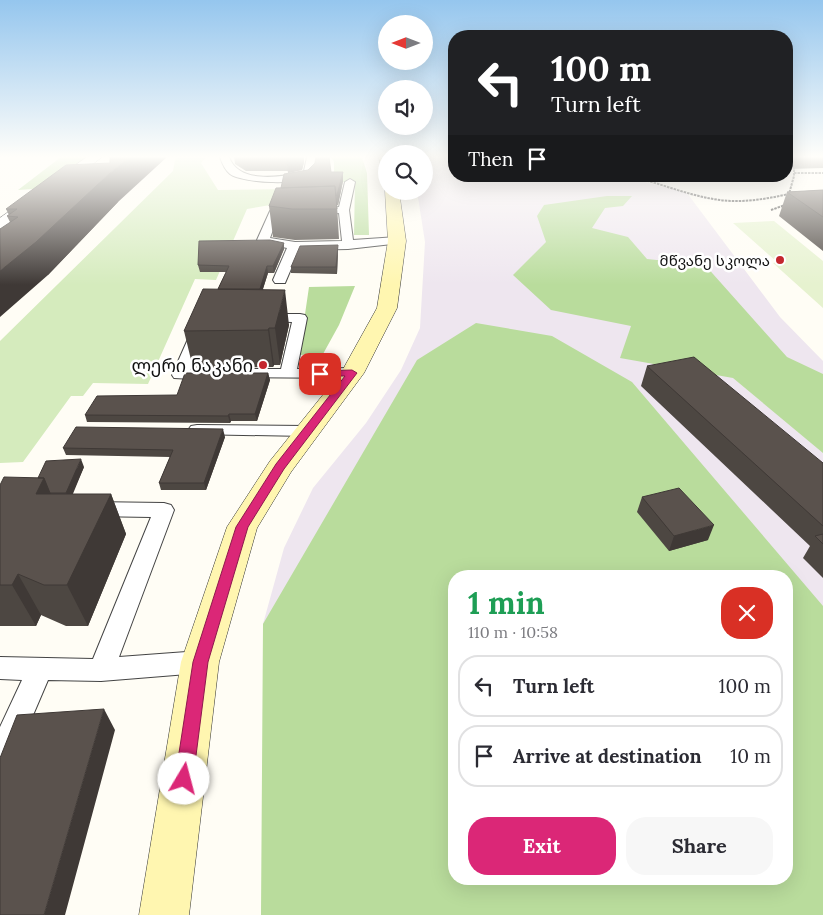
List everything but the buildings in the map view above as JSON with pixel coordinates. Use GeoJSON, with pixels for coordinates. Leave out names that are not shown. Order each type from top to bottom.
{"type":"FeatureCollection","features":[{"type":"Feature","properties":{"kind":"main road"},"geometry":{"type":"LineString","coordinates":[[164,915],[200,662],[242,527],[280,467],[352,373],[387,308],[397,241],[393,200]]}},
{"type":"Feature","properties":{"kind":"street"},"geometry":{"type":"LineString","coordinates":[[0,226],[37,200]]}},
{"type":"Feature","properties":{"kind":"lane"},"geometry":{"type":"LineString","coordinates":[[346,200],[344,210],[348,245]]}},
{"type":"Feature","properties":{"kind":"lane"},"geometry":{"type":"LineString","coordinates":[[344,210],[274,213],[263,240],[294,246],[348,245],[375,241],[397,241]]}},
{"type":"Feature","properties":{"kind":"lane"},"geometry":{"type":"LineString","coordinates":[[280,280],[294,246]]}},
{"type":"Feature","properties":{"kind":"lane"},"geometry":{"type":"LineString","coordinates":[[204,318],[180,375],[352,373]]}},
{"type":"Feature","properties":{"kind":"lane"},"geometry":{"type":"LineString","coordinates":[[244,318],[300,318],[288,374]]}},
{"type":"Feature","properties":{"kind":"lane"},"geometry":{"type":"LineString","coordinates":[[180,430],[306,431]]}},
{"type":"Feature","properties":{"kind":"lane"},"geometry":{"type":"LineString","coordinates":[[69,509],[164,510],[101,670]]}},
{"type":"Feature","properties":{"kind":"lane"},"geometry":{"type":"LineString","coordinates":[[0,668],[101,670],[200,662]]}},
{"type":"Feature","properties":{"kind":"lane"},"geometry":{"type":"LineString","coordinates":[[0,759],[40,669]]}},
{"type":"Feature","properties":{"kind":"path"},"geometry":{"type":"LineString","coordinates":[[771,210],[787,204]]}},
{"type":"Feature","properties":{"kind":"shaded area"},"geometry":{"type":"Polygon","coordinates":[[[418,200],[692,200],[780,317],[823,361],[823,915],[267,915],[263,624],[284,548],[313,488],[366,423],[401,370],[420,328],[425,242],[418,200]]]}},
{"type":"Feature","properties":{"kind":"green space"},"geometry":{"type":"Polygon","coordinates":[[[144,200],[289,200],[288,202],[247,209],[216,280],[195,279],[148,384],[93,383],[83,396],[71,396],[23,462],[0,463],[0,341],[144,200]]]}},
{"type":"Feature","properties":{"kind":"green space"},"geometry":{"type":"Polygon","coordinates":[[[355,200],[368,200],[369,235],[354,235],[355,200]]]}},
{"type":"Feature","properties":{"kind":"green space"},"geometry":{"type":"Polygon","coordinates":[[[581,200],[629,200],[623,206],[605,208],[592,228],[628,237],[647,259],[705,265],[787,357],[823,374],[823,453],[733,378],[620,358],[631,326],[551,310],[513,275],[546,242],[537,216],[544,205],[581,200]]]}},
{"type":"Feature","properties":{"kind":"green space"},"geometry":{"type":"Polygon","coordinates":[[[774,221],[823,261],[823,308],[773,263],[777,262],[733,223],[774,221]]]}},
{"type":"Feature","properties":{"kind":"green space"},"geometry":{"type":"Polygon","coordinates":[[[355,286],[339,325],[323,354],[299,355],[309,287],[355,286]]]}},
{"type":"Feature","properties":{"kind":"green space"},"geometry":{"type":"Polygon","coordinates":[[[476,323],[552,336],[632,382],[792,570],[448,570],[448,885],[793,885],[793,571],[823,606],[823,915],[261,915],[263,624],[417,360],[476,323]]]}},
{"type":"Feature","properties":{"kind":"place","name":"მწვანე სკოლა"},"geometry":{"type":"Point","coordinates":[780,260]}},
{"type":"Feature","properties":{"kind":"place","name":"ლერი ნაკანი"},"geometry":{"type":"Point","coordinates":[263,365]}},
{"type":"Feature","properties":{"kind":"route"},"geometry":{"type":"LineString","coordinates":[[184,779],[200,662],[242,527],[280,467],[352,373],[320,374]]}}]}
